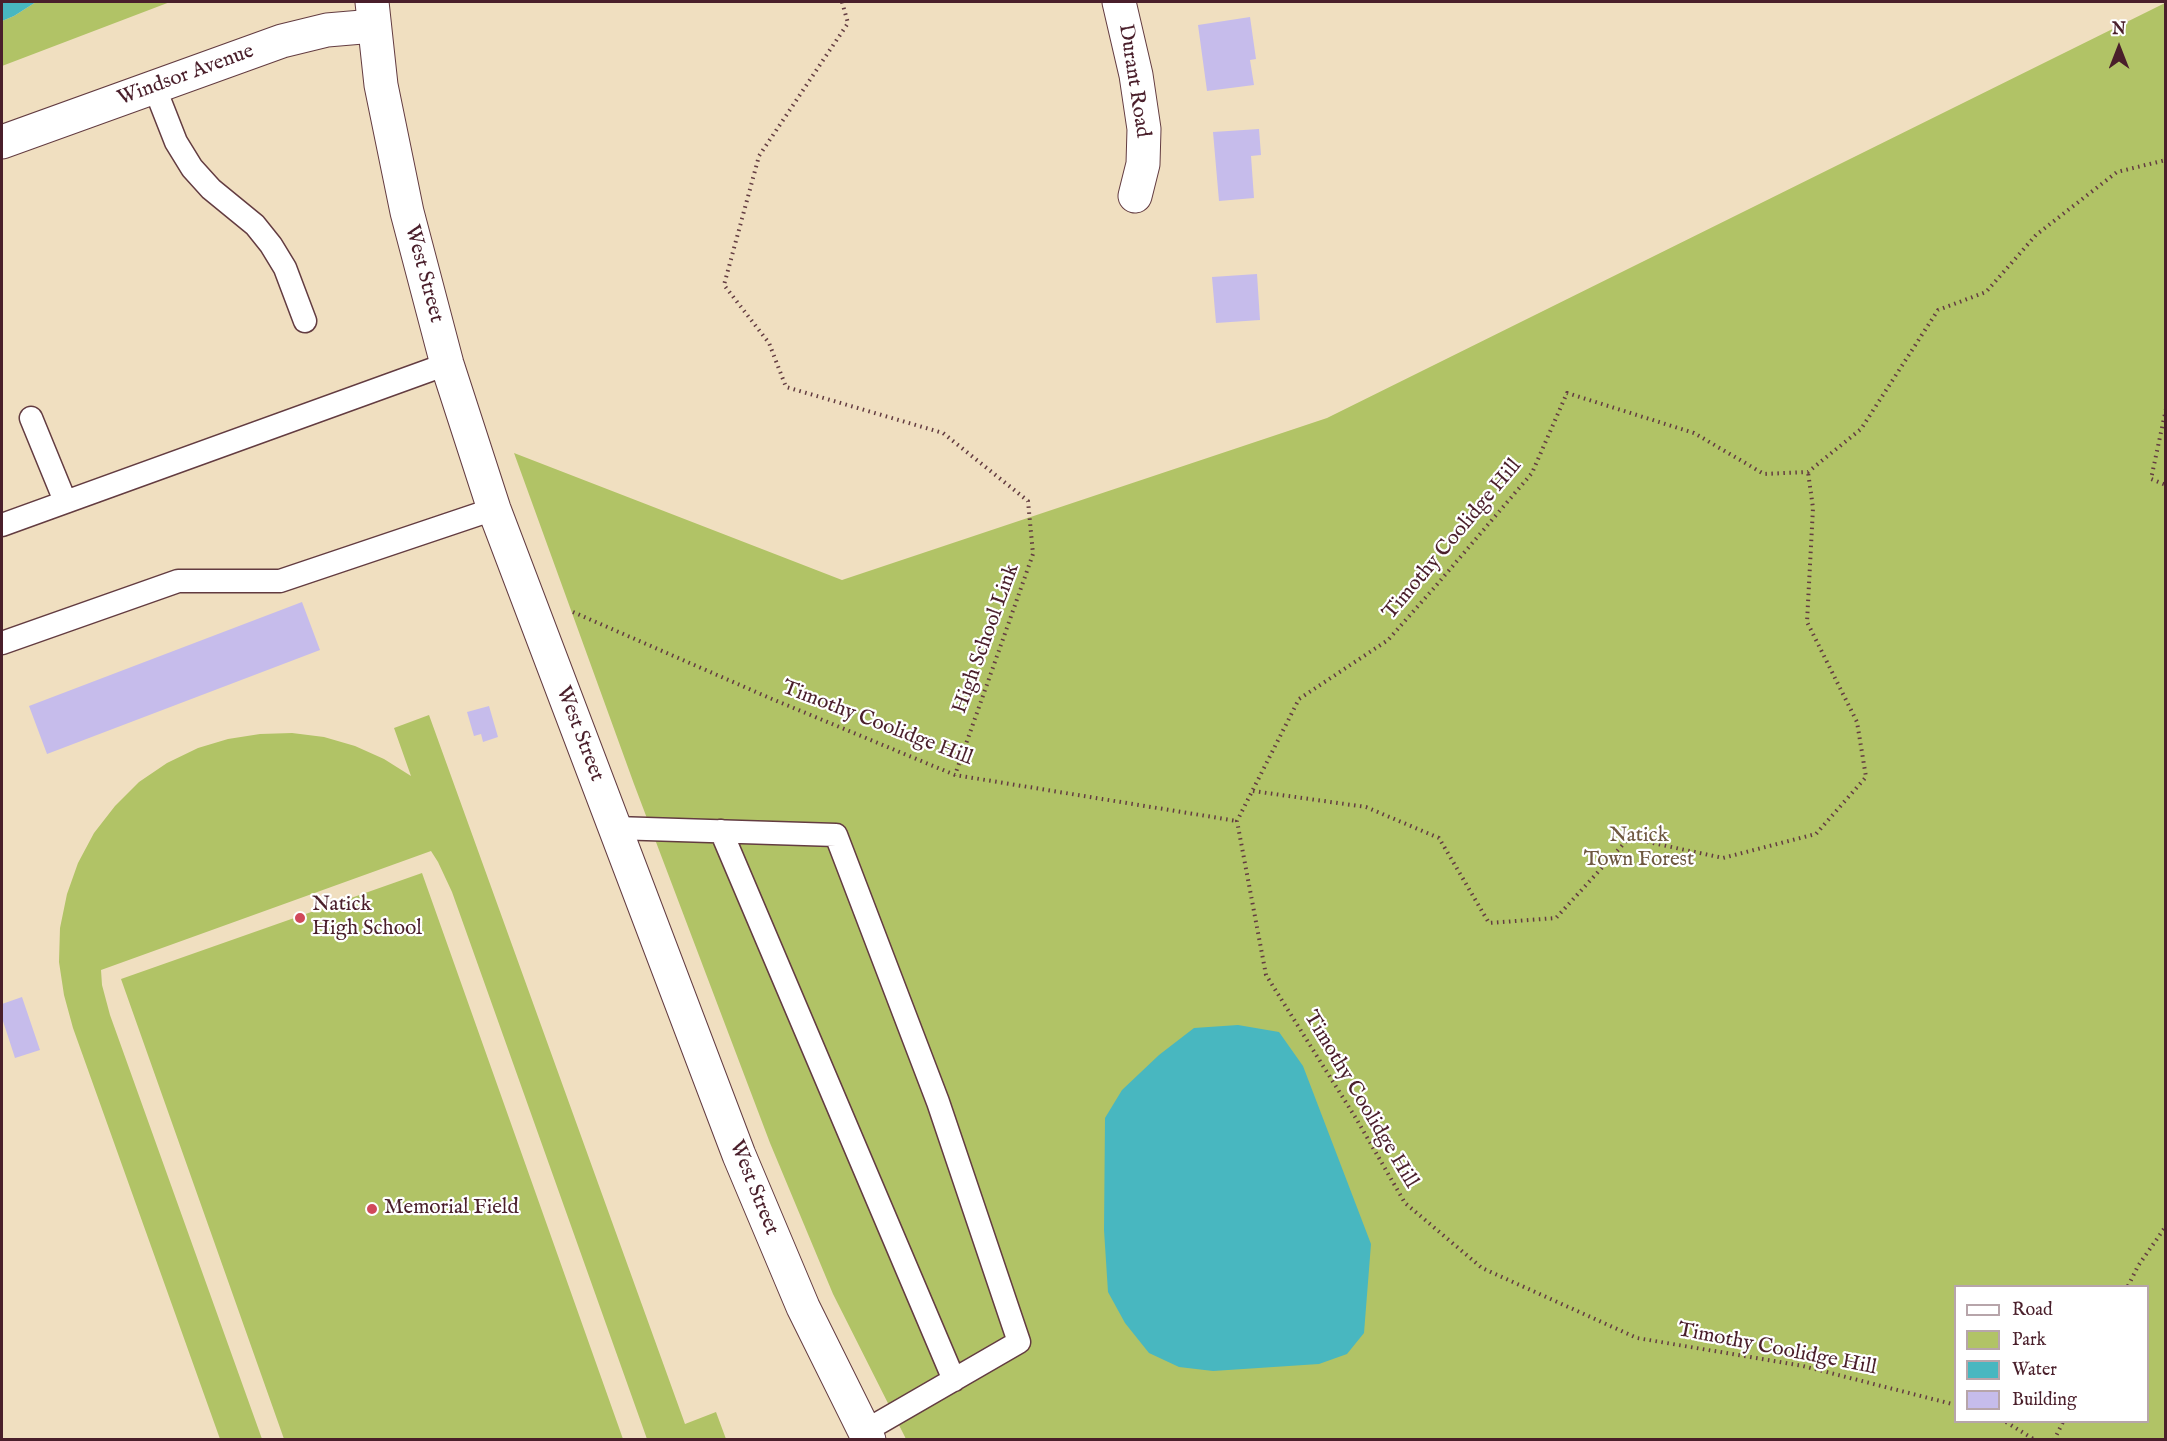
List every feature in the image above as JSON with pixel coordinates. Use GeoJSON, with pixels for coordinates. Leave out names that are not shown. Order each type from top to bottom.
{"type":"FeatureCollection","features":[{"type":"Feature","properties":{"kind":"street","name":"Durant Road"},"geometry":{"type":"LineString","coordinates":[[1119,2],[1136,75],[1144,129],[1143,164],[1135,196]]}},
{"type":"Feature","properties":{"kind":"street","name":"Windsor Avenue"},"geometry":{"type":"LineString","coordinates":[[2,142],[282,41],[327,30],[373,14]]}},
{"type":"Feature","properties":{"kind":"street","name":"West Street"},"geometry":{"type":"LineString","coordinates":[[373,14],[381,85],[423,276],[447,364],[494,509],[739,1155],[803,1308],[867,1435]]}},
{"type":"Feature","properties":{"kind":"lane"},"geometry":{"type":"LineString","coordinates":[[154,86],[176,142],[192,168],[211,189],[255,225],[271,245],[285,268],[305,321]]}},
{"type":"Feature","properties":{"kind":"lane"},"geometry":{"type":"LineString","coordinates":[[2,525],[447,364]]}},
{"type":"Feature","properties":{"kind":"lane"},"geometry":{"type":"LineString","coordinates":[[31,418],[65,501]]}},
{"type":"Feature","properties":{"kind":"lane"},"geometry":{"type":"LineString","coordinates":[[2,643],[178,581],[280,581],[494,509]]}},
{"type":"Feature","properties":{"kind":"lane"},"geometry":{"type":"LineString","coordinates":[[615,828],[836,835],[938,1102],[1019,1342],[867,1435]]}},
{"type":"Feature","properties":{"kind":"lane"},"geometry":{"type":"LineString","coordinates":[[721,831],[954,1380]]}},
{"type":"Feature","properties":{"kind":"path","name":"High School Link"},"geometry":{"type":"LineString","coordinates":[[842,2],[848,23],[759,156],[724,285],[769,343],[786,387],[943,433],[1028,501],[1033,554],[955,775]]}},
{"type":"Feature","properties":{"kind":"path"},"geometry":{"type":"LineString","coordinates":[[1253,792],[1366,807],[1439,838],[1489,923],[1557,918],[1629,838],[1723,858],[1816,834],[1866,777],[1857,722],[1807,622],[1813,508],[1808,472],[1861,429],[1938,310],[1986,292],[2036,235],[2117,172],[2166,160]]}},
{"type":"Feature","properties":{"kind":"path","name":"Timothy Coolidge Hill"},"geometry":{"type":"LineString","coordinates":[[1808,472],[1764,474],[1694,433],[1567,393],[1532,473],[1388,640],[1299,699],[1237,821],[1266,975],[1357,1120],[1405,1203],[1482,1268],[1637,1338],[1803,1366],[1954,1404]]}},
{"type":"Feature","properties":{"kind":"path"},"geometry":{"type":"LineString","coordinates":[[2166,409],[2151,479],[2166,485]]}},
{"type":"Feature","properties":{"kind":"path","name":"Timothy Coolidge Hill"},"geometry":{"type":"LineString","coordinates":[[525,591],[772,699],[955,775],[1237,821]]}},
{"type":"Feature","properties":{"kind":"path"},"geometry":{"type":"LineString","coordinates":[[2129,1285],[2138,1266],[2166,1226]]}},
{"type":"Feature","properties":{"kind":"path"},"geometry":{"type":"LineString","coordinates":[[2008,1423],[2034,1440]]}},
{"type":"Feature","properties":{"kind":"path"},"geometry":{"type":"LineString","coordinates":[[2054,1440],[2062,1423]]}},
{"type":"Feature","properties":{"kind":"green space"},"geometry":{"type":"Polygon","coordinates":[[[36,2],[170,2],[2,66],[2,21],[36,2]]]}},
{"type":"Feature","properties":{"kind":"green space","name":"Natick Town Forest"},"geometry":{"type":"Polygon","coordinates":[[[2165,3],[2165,1439],[906,1439],[833,1294],[770,1143],[634,784],[514,453],[842,580],[1327,418],[2165,3]]]}},
{"type":"Feature","properties":{"kind":"green space"},"geometry":{"type":"Polygon","coordinates":[[[429,715],[685,1424],[716,1412],[726,1439],[647,1439],[452,892],[431,851],[101,970],[102,985],[110,1015],[262,1439],[220,1439],[73,1028],[64,995],[59,962],[60,928],[67,894],[78,863],[94,833],[115,806],[139,782],[167,763],[198,748],[228,739],[260,734],[292,733],[324,737],[355,746],[384,759],[411,776],[394,728],[429,715]]]}},
{"type":"Feature","properties":{"kind":"green space","name":"Memorial Field"},"geometry":{"type":"Polygon","coordinates":[[[422,873],[623,1439],[284,1439],[121,979],[422,873]]]}},
{"type":"Feature","properties":{"kind":"water"},"geometry":{"type":"Polygon","coordinates":[[[2,2],[36,2],[2,21],[2,2]]]}},
{"type":"Feature","properties":{"kind":"water"},"geometry":{"type":"Polygon","coordinates":[[[1238,1025],[1279,1032],[1303,1066],[1371,1244],[1364,1333],[1347,1354],[1319,1364],[1213,1371],[1179,1367],[1149,1353],[1125,1323],[1108,1292],[1104,1230],[1105,1118],[1122,1090],[1159,1055],[1194,1028],[1238,1025]]]}},
{"type":"Feature","properties":{"kind":"building"},"geometry":{"type":"Polygon","coordinates":[[[1250,17],[1256,59],[1250,60],[1254,85],[1207,91],[1198,25],[1250,17]]]}},
{"type":"Feature","properties":{"kind":"building"},"geometry":{"type":"Polygon","coordinates":[[[1259,129],[1261,155],[1251,156],[1254,198],[1219,201],[1213,132],[1259,129]]]}},
{"type":"Feature","properties":{"kind":"building"},"geometry":{"type":"Polygon","coordinates":[[[1257,274],[1260,320],[1216,323],[1212,277],[1257,274]]]}},
{"type":"Feature","properties":{"kind":"building"},"geometry":{"type":"Polygon","coordinates":[[[302,602],[320,650],[47,754],[29,706],[302,602]]]}},
{"type":"Feature","properties":{"kind":"building"},"geometry":{"type":"Polygon","coordinates":[[[489,706],[498,737],[483,742],[481,734],[474,736],[467,712],[489,706]]]}},
{"type":"Feature","properties":{"kind":"building"},"geometry":{"type":"Polygon","coordinates":[[[22,997],[40,1050],[15,1058],[2,1018],[2,1004],[22,997]]]}},
{"type":"Feature","properties":{"kind":"place","name":"Natick High School"},"geometry":{"type":"Point","coordinates":[300,918]}},
{"type":"Feature","properties":{"kind":"place","name":"Memorial Field"},"geometry":{"type":"Point","coordinates":[372,1209]}}]}
